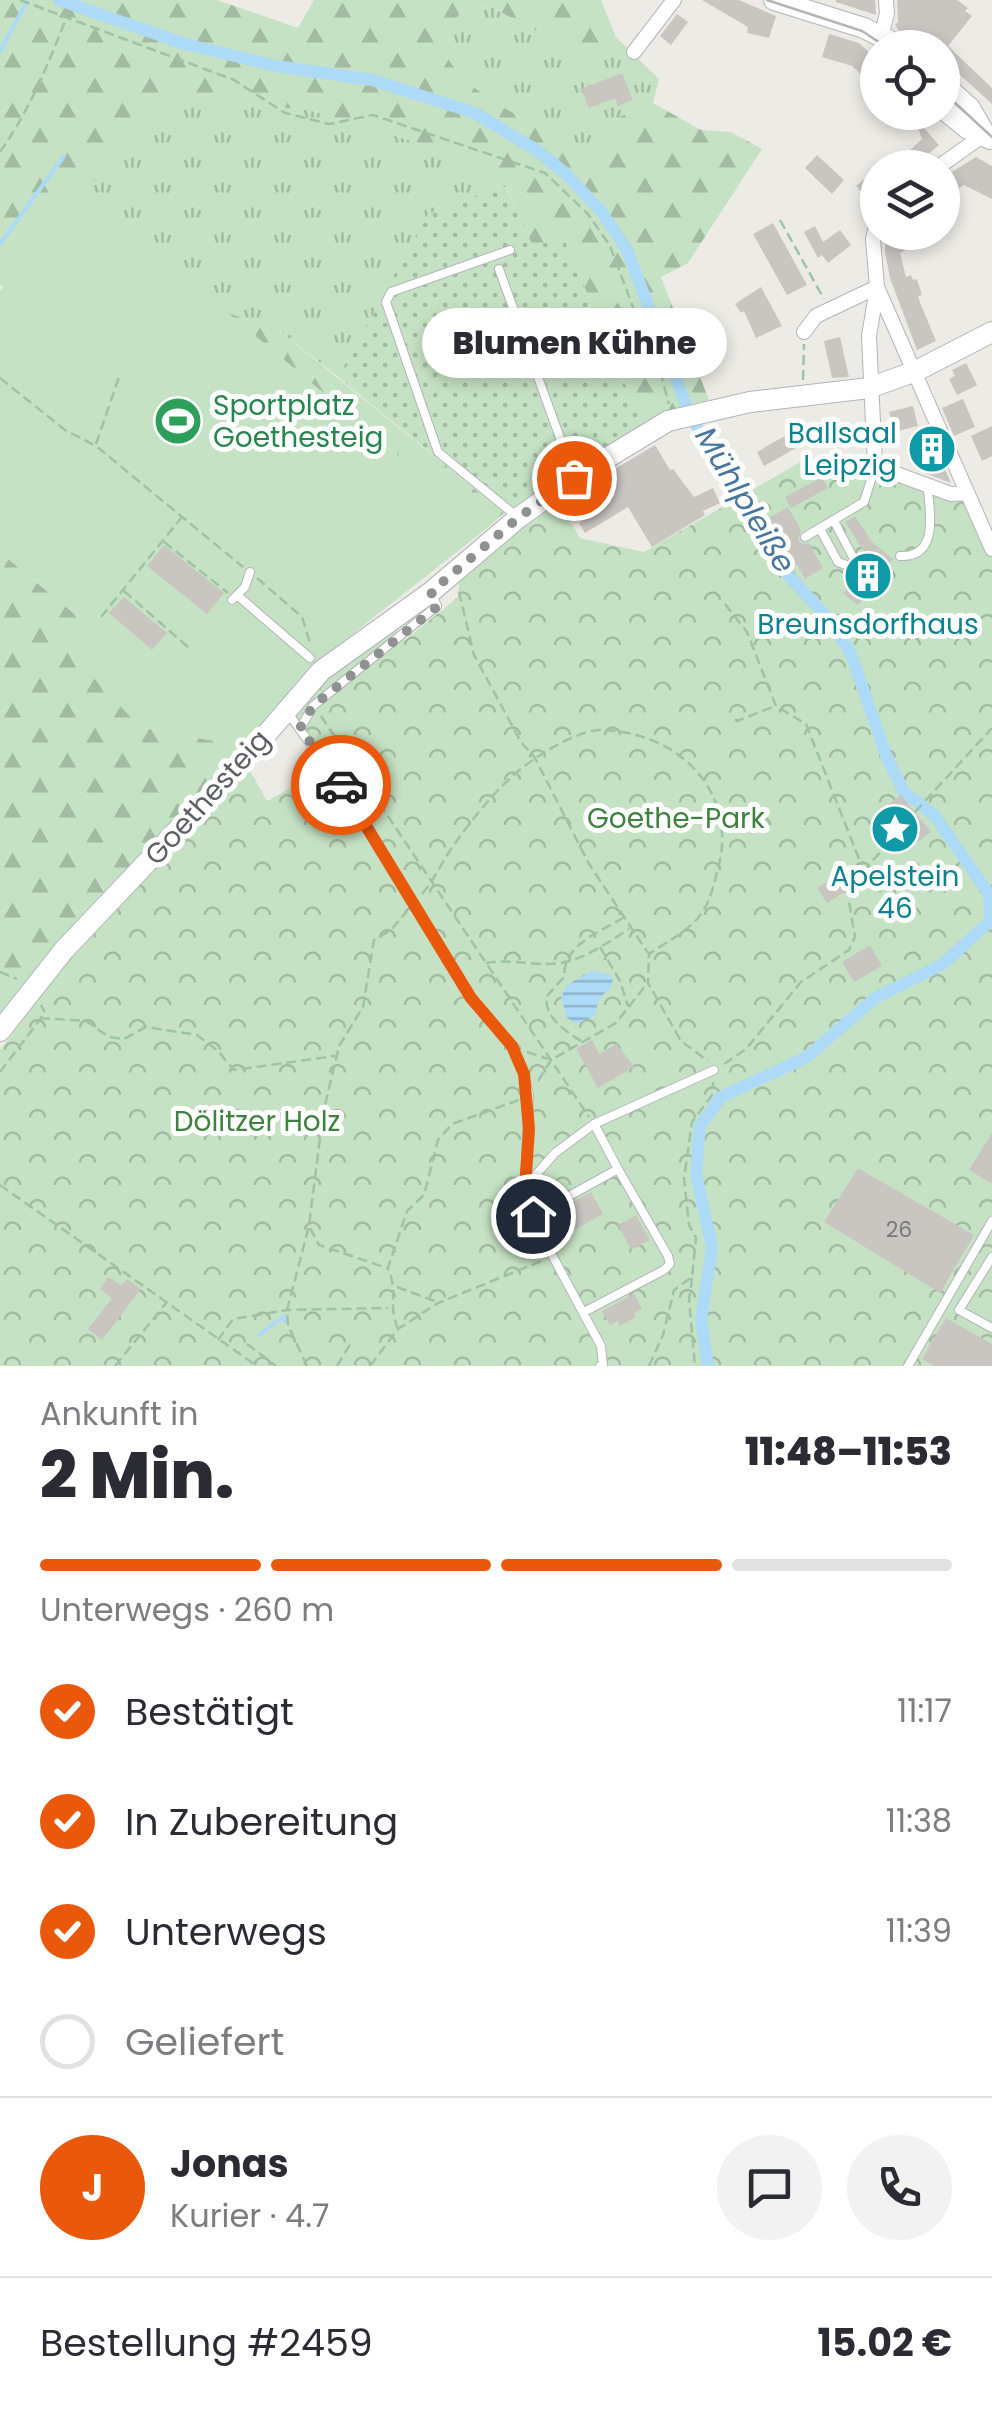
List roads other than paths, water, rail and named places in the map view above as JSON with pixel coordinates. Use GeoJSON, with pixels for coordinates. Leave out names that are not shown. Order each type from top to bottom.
{"type":"FeatureCollection","features":[{"type":"Feature","properties":{"kind":"main road"},"geometry":{"type":"LineString","coordinates":[[774,0],[860,30]]}},
{"type":"Feature","properties":{"kind":"main road"},"geometry":{"type":"LineString","coordinates":[[960,99],[988,137]]}},
{"type":"Feature","properties":{"kind":"main road"},"geometry":{"type":"LineString","coordinates":[[960,123],[988,137]]}},
{"type":"Feature","properties":{"kind":"main road","name":"Goethesteig"},"geometry":{"type":"LineString","coordinates":[[0,1030],[34,986],[340,654],[431,592],[518,518],[574,478],[675,419],[715,409],[870,388],[916,371],[992,332]]}},
{"type":"Feature","properties":{"kind":"street"},"geometry":{"type":"LineString","coordinates":[[634,52],[674,0]]}},
{"type":"Feature","properties":{"kind":"street"},"geometry":{"type":"LineString","coordinates":[[885,30],[886,0]]}},
{"type":"Feature","properties":{"kind":"street"},"geometry":{"type":"LineString","coordinates":[[960,154],[988,137]]}},
{"type":"Feature","properties":{"kind":"street"},"geometry":{"type":"LineString","coordinates":[[874,250],[877,287],[869,336],[875,466],[951,494],[966,492]]}},
{"type":"Feature","properties":{"kind":"street"},"geometry":{"type":"LineString","coordinates":[[804,332],[816,316],[877,287]]}},
{"type":"Feature","properties":{"kind":"street"},"geometry":{"type":"LineString","coordinates":[[877,287],[992,548]]}},
{"type":"Feature","properties":{"kind":"lane"},"geometry":{"type":"LineString","coordinates":[[510,250],[390,292],[386,302],[438,452],[518,518]]}},
{"type":"Feature","properties":{"kind":"lane"},"geometry":{"type":"LineString","coordinates":[[499,269],[574,478]]}},
{"type":"Feature","properties":{"kind":"lane"},"geometry":{"type":"LineString","coordinates":[[805,537],[864,502],[875,466]]}},
{"type":"Feature","properties":{"kind":"lane"},"geometry":{"type":"LineString","coordinates":[[900,556],[916,552],[929,538],[932,527],[927,484]]}},
{"type":"Feature","properties":{"kind":"lane"},"geometry":{"type":"LineString","coordinates":[[820,529],[838,562],[854,568],[856,563],[834,522]]}},
{"type":"Feature","properties":{"kind":"lane"},"geometry":{"type":"LineString","coordinates":[[250,572],[234,598],[310,658]]}},
{"type":"Feature","properties":{"kind":"lane"},"geometry":{"type":"LineString","coordinates":[[300,728],[313,706],[438,606],[431,592]]}},
{"type":"Feature","properties":{"kind":"lane"},"geometry":{"type":"LineString","coordinates":[[286,710],[355,806],[471,998],[512,1046],[528,1095],[524,1203],[601,1346],[602,1366]]}},
{"type":"Feature","properties":{"kind":"lane"},"geometry":{"type":"LineString","coordinates":[[526,1186],[555,1153],[594,1124],[714,1070]]}},
{"type":"Feature","properties":{"kind":"lane"},"geometry":{"type":"LineString","coordinates":[[584,1312],[670,1264],[594,1124]]}},
{"type":"Feature","properties":{"kind":"lane"},"geometry":{"type":"LineString","coordinates":[[533,1216],[618,1169]]}},
{"type":"Feature","properties":{"kind":"lane"},"geometry":{"type":"LineString","coordinates":[[908,1366],[992,1221]]}},
{"type":"Feature","properties":{"kind":"lane"},"geometry":{"type":"LineString","coordinates":[[992,1257],[959,1310],[992,1328]]}},
{"type":"Feature","properties":{"kind":"water"},"geometry":{"type":"Polygon","coordinates":[[[592,971],[609,974],[613,979],[610,989],[599,1000],[596,1015],[577,1024],[567,1018],[561,997],[567,985],[592,971]]]}},
{"type":"Feature","properties":{"kind":"waterway"},"geometry":{"type":"LineString","coordinates":[[0,51],[28,0]]}},
{"type":"Feature","properties":{"kind":"waterway","name":"Mühlpleiße"},"geometry":{"type":"LineString","coordinates":[[59,0],[185,44],[276,66],[372,80],[475,113],[538,151],[566,174],[601,211],[627,250],[686,405],[710,453],[785,572],[828,618],[851,654],[887,758],[904,792],[934,815],[989,894],[990,921],[943,964],[875,998],[807,1057],[721,1097],[700,1126],[696,1174],[712,1247],[701,1320],[708,1366]]}},
{"type":"Feature","properties":{"kind":"waterway"},"geometry":{"type":"LineString","coordinates":[[0,244],[64,156]]}},
{"type":"Feature","properties":{"kind":"waterway"},"geometry":{"type":"LineString","coordinates":[[259,1335],[284,1316],[285,1322]]}},
{"type":"Feature","properties":{"kind":"tram line"},"geometry":{"type":"LineString","coordinates":[[767,0],[860,30]]}},
{"type":"Feature","properties":{"kind":"tram line"},"geometry":{"type":"LineString","coordinates":[[960,108],[992,137]]}},
{"type":"Feature","properties":{"kind":"place","name":"Sportplatz Goethesteig"},"geometry":{"type":"Point","coordinates":[178,421]}},
{"type":"Feature","properties":{"kind":"place","name":"Ballsaal Leipzig"},"geometry":{"type":"Point","coordinates":[932,449]}},
{"type":"Feature","properties":{"kind":"place","name":"Blumen Kühne"},"geometry":{"type":"Point","coordinates":[574,478]}},
{"type":"Feature","properties":{"kind":"place","name":"Breunsdorfhaus"},"geometry":{"type":"Point","coordinates":[868,576]}},
{"type":"Feature","properties":{"kind":"place","name":"Apelstein 46"},"geometry":{"type":"Point","coordinates":[895,829]}},
{"type":"Feature","properties":{"kind":"park label","name":"Goethe-Park"},"geometry":{"type":"Point","coordinates":[676,818]}},
{"type":"Feature","properties":{"kind":"park label","name":"Dölitzer Holz"},"geometry":{"type":"Point","coordinates":[257,1121]}}]}
